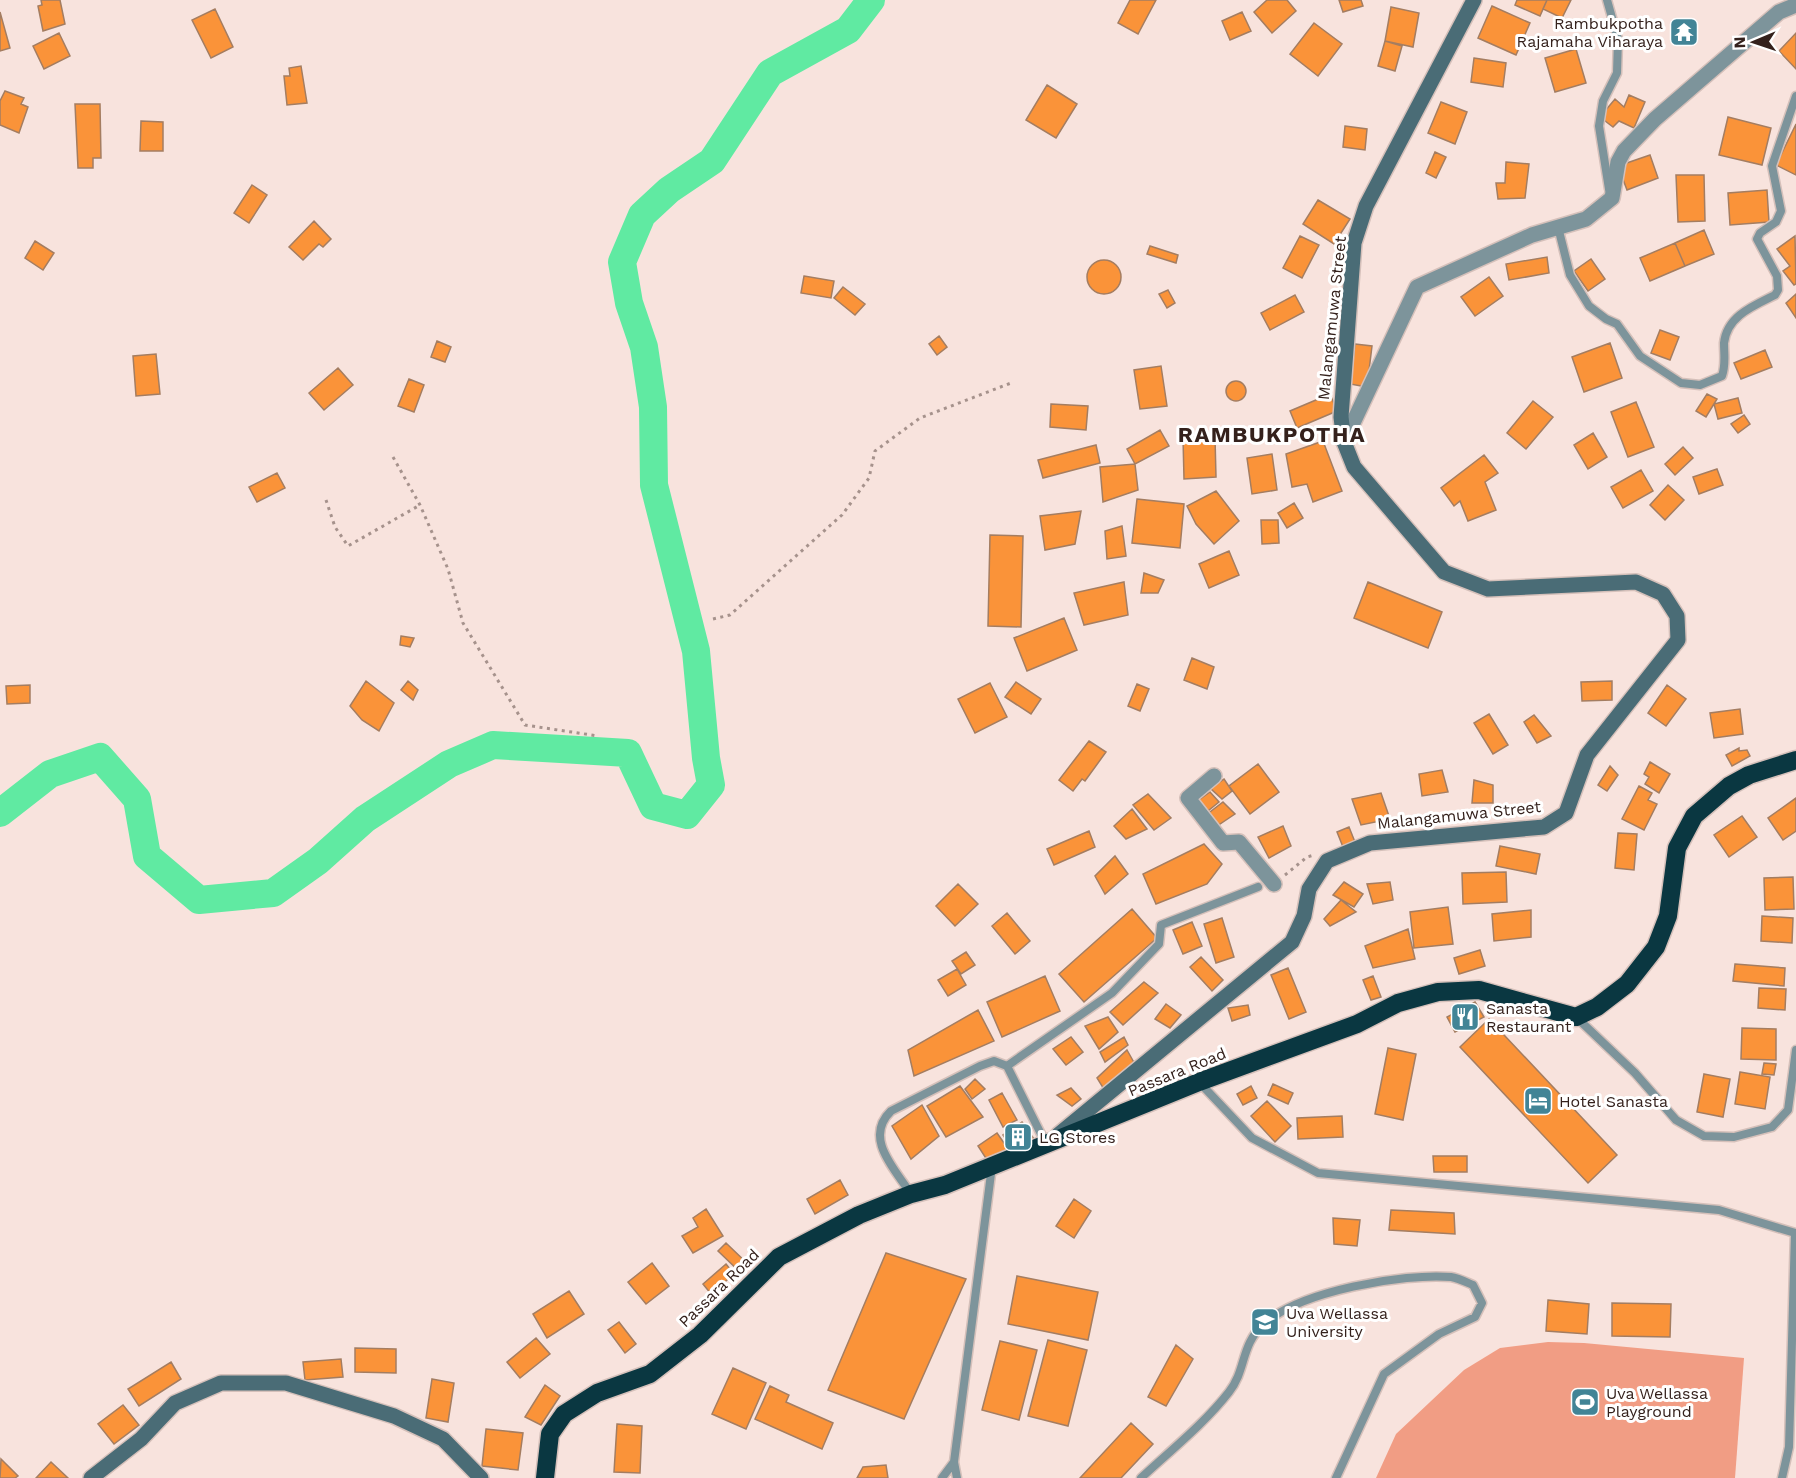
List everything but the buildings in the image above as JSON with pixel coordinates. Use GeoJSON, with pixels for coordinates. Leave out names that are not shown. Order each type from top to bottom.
{"type":"FeatureCollection","features":[{"type":"Feature","properties":{"kind":"highway"},"geometry":{"type":"LineString","coordinates":[[1576,1017],[1598,1008],[1627,984],[1656,947],[1668,916],[1677,848],[1695,816],[1729,786],[1749,775],[1796,760]]}},
{"type":"Feature","properties":{"kind":"highway","name":"Passara Road"},"geometry":{"type":"LineString","coordinates":[[545,1478],[550,1434],[564,1414],[597,1393],[650,1374],[700,1335],[779,1257],[859,1215],[911,1194],[945,1185],[1199,1082],[1357,1024],[1398,1003],[1438,992],[1479,990],[1576,1017]]}},
{"type":"Feature","properties":{"kind":"street","name":"Malangamuwa Street"},"geometry":{"type":"LineString","coordinates":[[1327,861],[1370,843],[1544,827],[1559,818],[1566,813],[1587,755],[1678,640],[1677,616],[1663,594],[1636,582],[1488,589],[1444,572],[1354,467],[1344,442],[1341,417],[1354,243],[1366,206],[1474,0]]}},
{"type":"Feature","properties":{"kind":"street"},"geometry":{"type":"LineString","coordinates":[[1344,442],[1417,287],[1532,235],[1586,219],[1612,198],[1618,162],[1624,151],[1655,119],[1779,12],[1796,5]]}},
{"type":"Feature","properties":{"kind":"street"},"geometry":{"type":"LineString","coordinates":[[1214,776],[1188,798],[1223,843],[1239,842],[1274,884]]}},
{"type":"Feature","properties":{"kind":"street"},"geometry":{"type":"LineString","coordinates":[[1046,1144],[1125,1083],[1247,977],[1292,942],[1304,916],[1309,889],[1327,861]]}},
{"type":"Feature","properties":{"kind":"street"},"geometry":{"type":"LineString","coordinates":[[91,1478],[141,1439],[175,1403],[221,1383],[286,1383],[394,1416],[443,1439],[481,1478]]}},
{"type":"Feature","properties":{"kind":"lane"},"geometry":{"type":"LineString","coordinates":[[1607,0],[1618,39],[1617,73],[1603,101],[1599,126],[1612,198]]}},
{"type":"Feature","properties":{"kind":"lane"},"geometry":{"type":"LineString","coordinates":[[1558,227],[1570,275],[1589,306],[1617,324],[1640,356],[1681,383],[1700,385],[1722,376],[1725,366],[1726,331],[1736,317],[1775,295],[1778,290],[1777,276],[1757,239],[1760,233],[1776,222],[1781,211],[1772,166],[1796,96]]}},
{"type":"Feature","properties":{"kind":"lane"},"geometry":{"type":"LineString","coordinates":[[1007,1066],[1112,993],[1159,944],[1161,925],[1258,887]]}},
{"type":"Feature","properties":{"kind":"lane"},"geometry":{"type":"LineString","coordinates":[[1576,1017],[1635,1073],[1676,1120],[1704,1136],[1734,1137],[1772,1127],[1788,1110],[1796,1050]]}},
{"type":"Feature","properties":{"kind":"lane"},"geometry":{"type":"LineString","coordinates":[[911,1194],[879,1145],[881,1124],[891,1111],[980,1065],[994,1061],[1007,1066],[1046,1144]]}},
{"type":"Feature","properties":{"kind":"lane"},"geometry":{"type":"LineString","coordinates":[[1199,1082],[1252,1138],[1318,1173],[1719,1210],[1796,1233],[1789,1447],[1782,1478]]}},
{"type":"Feature","properties":{"kind":"lane"},"geometry":{"type":"LineString","coordinates":[[957,1478],[954,1462],[992,1166]]}},
{"type":"Feature","properties":{"kind":"lane"},"geometry":{"type":"LineString","coordinates":[[1141,1478],[1229,1392],[1241,1374],[1245,1348],[1263,1324],[1288,1309],[1365,1282],[1452,1277],[1473,1285],[1482,1303],[1475,1317],[1439,1334],[1384,1374],[1336,1478]]}},
{"type":"Feature","properties":{"kind":"lane"},"geometry":{"type":"LineString","coordinates":[[942,1478],[954,1462]]}},
{"type":"Feature","properties":{"kind":"path"},"geometry":{"type":"LineString","coordinates":[[713,619],[730,615],[842,515],[869,478],[875,451],[920,418],[1011,383]]}},
{"type":"Feature","properties":{"kind":"path"},"geometry":{"type":"LineString","coordinates":[[393,457],[420,505],[447,569],[463,623],[525,725],[598,736]]}},
{"type":"Feature","properties":{"kind":"path"},"geometry":{"type":"LineString","coordinates":[[326,500],[335,527],[348,546],[420,505]]}},
{"type":"Feature","properties":{"kind":"path"},"geometry":{"type":"LineString","coordinates":[[1274,884],[1307,857],[1327,852],[1327,861]]}},
{"type":"Feature","properties":{"kind":"shaded area","name":"Uva Wellassa Playground"},"geometry":{"type":"Polygon","coordinates":[[[1548,1342],[1584,1343],[1744,1358],[1735,1478],[1376,1478],[1396,1434],[1464,1370],[1500,1348],[1548,1342]]]}},
{"type":"Feature","properties":{"kind":"waterway"},"geometry":{"type":"LineString","coordinates":[[0,813],[50,774],[100,757],[137,799],[147,856],[199,900],[273,893],[318,861],[365,819],[449,764],[493,745],[628,753],[653,806],[687,815],[711,785],[706,758],[696,651],[654,485],[653,407],[644,347],[629,303],[622,262],[642,215],[669,190],[712,161],[770,73],[848,30],[871,0]]}},
{"type":"Feature","properties":{"kind":"place","name":"Rambukpotha Rajamaha Viharaya"},"geometry":{"type":"Point","coordinates":[1684,32]}},
{"type":"Feature","properties":{"kind":"place","name":"Sanasta Restaurant"},"geometry":{"type":"Point","coordinates":[1465,1017]}},
{"type":"Feature","properties":{"kind":"place","name":"Hotel Sanasta"},"geometry":{"type":"Point","coordinates":[1538,1101]}},
{"type":"Feature","properties":{"kind":"place","name":"LG Stores"},"geometry":{"type":"Point","coordinates":[1018,1137]}},
{"type":"Feature","properties":{"kind":"place","name":"Uva Wellassa University"},"geometry":{"type":"Point","coordinates":[1265,1322]}},
{"type":"Feature","properties":{"kind":"place","name":"Uva Wellassa Playground"},"geometry":{"type":"Point","coordinates":[1585,1402]}},
{"type":"Feature","properties":{"kind":"district","name":"RAMBUKPOTHA"},"geometry":{"type":"Point","coordinates":[1272,434]}}]}
